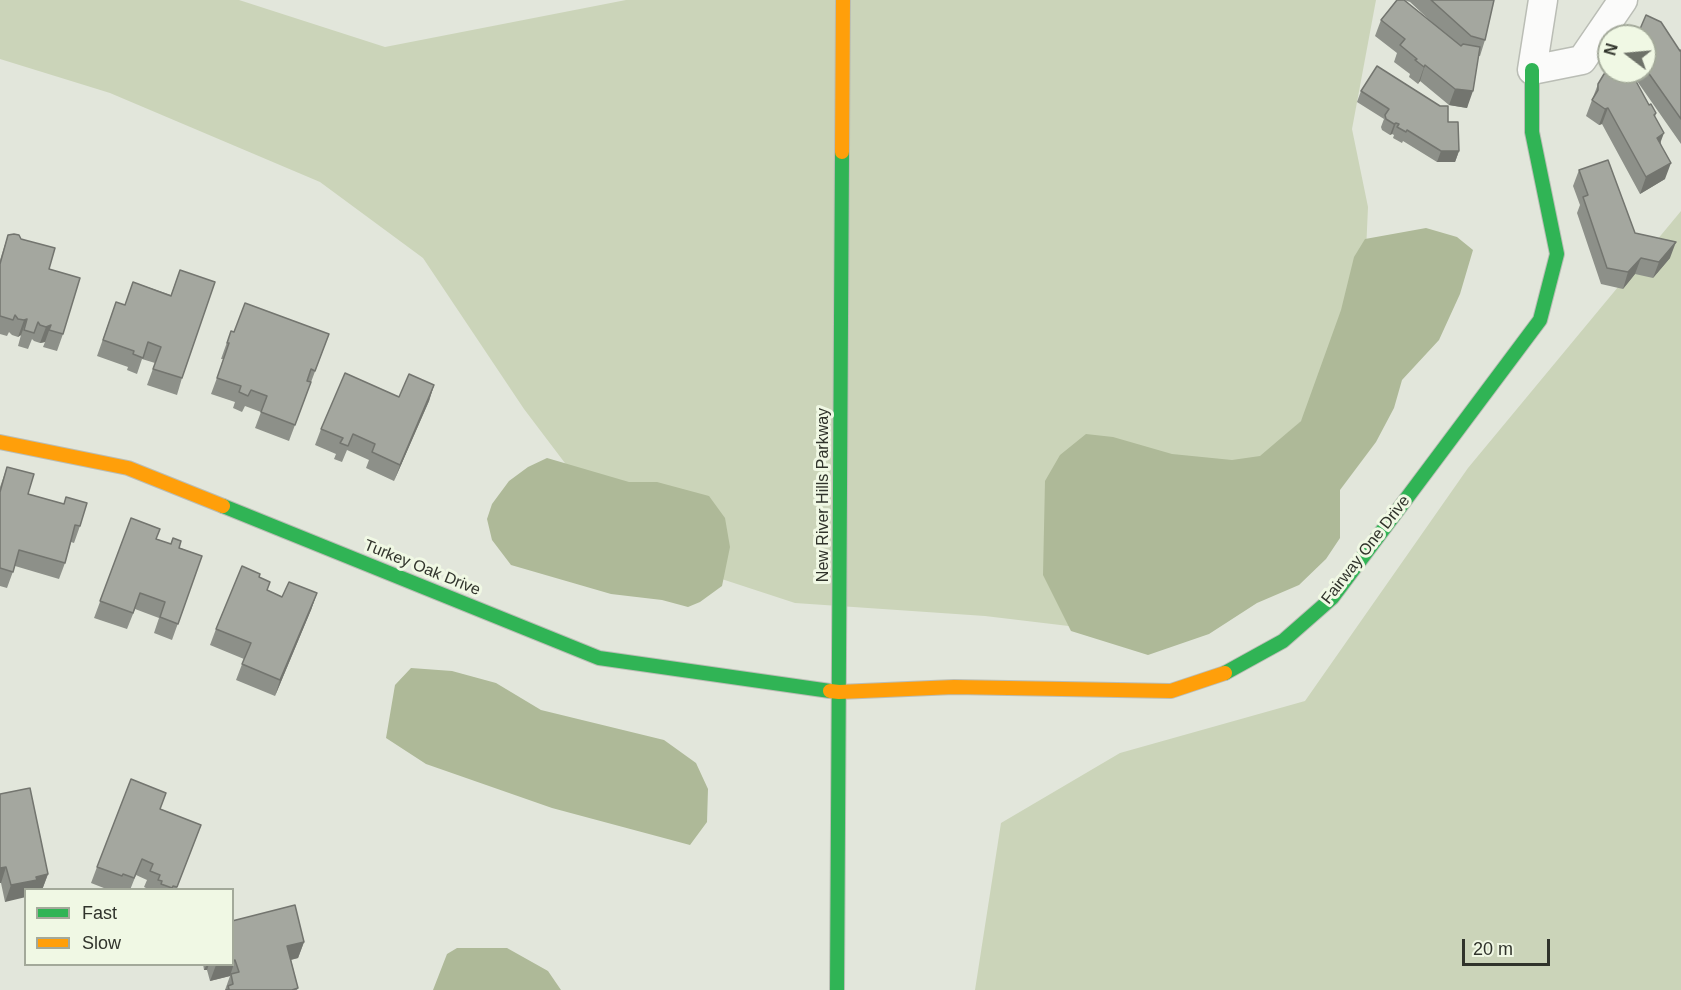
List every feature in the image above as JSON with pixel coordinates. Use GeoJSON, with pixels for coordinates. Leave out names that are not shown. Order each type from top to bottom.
{"type":"FeatureCollection","features":[{"type":"Feature","properties":{"kind":"street","name":"New River Hills Parkway"},"geometry":{"type":"LineString","coordinates":[[837,990],[843,0]]}},
{"type":"Feature","properties":{"kind":"street","name":"Fairway One Drive"},"geometry":{"type":"LineString","coordinates":[[839,692],[954,687],[1171,691],[1231,671],[1283,641],[1332,598],[1540,320],[1557,254],[1532,132],[1532,70],[1543,0]]}},
{"type":"Feature","properties":{"kind":"street"},"geometry":{"type":"LineString","coordinates":[[1532,70],[1582,60],[1623,0]]}},
{"type":"Feature","properties":{"kind":"street","name":"Turkey Oak Drive"},"geometry":{"type":"LineString","coordinates":[[0,442],[128,468],[600,658],[839,692]]}},
{"type":"Feature","properties":{"kind":"shaded area"},"geometry":{"type":"Polygon","coordinates":[[[0,0],[239,0],[385,47],[626,0],[1376,0],[1352,129],[1368,207],[1364,296],[1338,387],[1077,627],[985,616],[795,603],[630,549],[524,409],[423,258],[320,182],[110,93],[0,59],[0,0]]]}},
{"type":"Feature","properties":{"kind":"shaded area"},"geometry":{"type":"Polygon","coordinates":[[[1681,211],[1681,990],[975,990],[1001,823],[1120,753],[1305,701],[1468,468],[1681,211]]]}},
{"type":"Feature","properties":{"kind":"shaded area"},"geometry":{"type":"Polygon","coordinates":[[[1426,228],[1457,237],[1473,250],[1460,294],[1439,340],[1402,380],[1394,408],[1376,442],[1340,490],[1340,538],[1326,559],[1299,585],[1257,603],[1209,634],[1148,655],[1071,631],[1043,575],[1045,481],[1060,455],[1086,434],[1113,437],[1172,454],[1232,460],[1260,456],[1301,421],[1341,310],[1354,257],[1365,239],[1426,228]]]}},
{"type":"Feature","properties":{"kind":"shaded area"},"geometry":{"type":"Polygon","coordinates":[[[547,458],[629,482],[657,482],[709,496],[725,518],[730,547],[722,586],[700,602],[688,607],[662,600],[611,594],[511,565],[492,540],[487,519],[492,504],[509,481],[528,467],[547,458]]]}},
{"type":"Feature","properties":{"kind":"shaded area"},"geometry":{"type":"Polygon","coordinates":[[[411,668],[452,671],[496,683],[541,710],[664,740],[696,763],[708,789],[707,822],[690,845],[552,808],[426,764],[386,738],[395,685],[411,668]]]}},
{"type":"Feature","properties":{"kind":"shaded area"},"geometry":{"type":"Polygon","coordinates":[[[457,948],[507,948],[548,971],[561,990],[433,990],[447,954],[457,948]]]}},
{"type":"Feature","properties":{"kind":"building"},"geometry":{"type":"Polygon","coordinates":[[[1397,0],[1404,0],[1461,46],[1463,44],[1480,47],[1473,91],[1455,89],[1425,65],[1424,67],[1415,60],[1417,59],[1400,45],[1405,39],[1381,20],[1397,0]]]}},
{"type":"Feature","properties":{"kind":"building"},"geometry":{"type":"Polygon","coordinates":[[[1431,0],[1494,0],[1485,40],[1471,36],[1431,0]]]}},
{"type":"Feature","properties":{"kind":"building"},"geometry":{"type":"Polygon","coordinates":[[[1646,15],[1661,22],[1681,50],[1681,119],[1656,84],[1657,24],[1642,24],[1646,15]]]}},
{"type":"Feature","properties":{"kind":"building"},"geometry":{"type":"Polygon","coordinates":[[[1377,66],[1440,106],[1448,106],[1448,122],[1458,122],[1459,151],[1441,151],[1407,130],[1406,132],[1397,127],[1399,124],[1386,119],[1385,115],[1389,109],[1361,91],[1377,66]]]}},
{"type":"Feature","properties":{"kind":"building"},"geometry":{"type":"Polygon","coordinates":[[[1598,84],[1638,84],[1656,113],[1654,115],[1664,133],[1657,138],[1671,163],[1646,177],[1608,108],[1605,109],[1592,100],[1598,90],[1598,84]]]}},
{"type":"Feature","properties":{"kind":"building"},"geometry":{"type":"Polygon","coordinates":[[[1608,160],[1635,233],[1676,242],[1659,262],[1641,258],[1628,272],[1607,268],[1583,197],[1588,195],[1579,170],[1608,160]]]}},
{"type":"Feature","properties":{"kind":"building"},"geometry":{"type":"Polygon","coordinates":[[[8,235],[19,235],[21,239],[55,248],[49,269],[80,278],[63,334],[49,330],[51,325],[46,327],[38,322],[34,333],[24,330],[27,319],[18,319],[15,315],[13,320],[0,316],[0,264],[8,235]]]}},
{"type":"Feature","properties":{"kind":"building"},"geometry":{"type":"Polygon","coordinates":[[[180,270],[215,282],[182,378],[153,369],[161,347],[148,342],[143,358],[133,354],[134,351],[103,340],[116,302],[125,305],[133,282],[171,296],[180,270]]]}},
{"type":"Feature","properties":{"kind":"building"},"geometry":{"type":"Polygon","coordinates":[[[245,303],[329,334],[315,371],[311,369],[307,381],[311,382],[295,425],[261,412],[267,396],[251,390],[248,396],[239,392],[241,386],[217,378],[231,331],[234,332],[245,303]]]}},
{"type":"Feature","properties":{"kind":"building"},"geometry":{"type":"Polygon","coordinates":[[[345,373],[399,397],[409,374],[434,385],[400,465],[372,452],[375,444],[353,434],[348,446],[340,443],[343,438],[321,429],[345,373]]]}},
{"type":"Feature","properties":{"kind":"building"},"geometry":{"type":"Polygon","coordinates":[[[7,467],[34,474],[28,494],[64,504],[66,497],[87,503],[80,526],[75,525],[65,563],[19,550],[13,572],[0,568],[0,492],[7,467]]]}},
{"type":"Feature","properties":{"kind":"building"},"geometry":{"type":"Polygon","coordinates":[[[131,518],[160,529],[156,539],[171,544],[173,538],[181,541],[179,548],[202,556],[178,624],[160,617],[165,602],[140,593],[133,613],[100,601],[131,518]]]}},
{"type":"Feature","properties":{"kind":"building"},"geometry":{"type":"Polygon","coordinates":[[[242,566],[260,574],[259,577],[270,582],[267,590],[282,597],[289,582],[317,593],[280,680],[242,664],[251,643],[216,629],[242,566]]]}},
{"type":"Feature","properties":{"kind":"building"},"geometry":{"type":"Polygon","coordinates":[[[131,779],[166,793],[160,809],[201,825],[177,887],[172,888],[161,884],[162,881],[158,880],[160,875],[150,871],[153,864],[142,859],[134,878],[97,867],[131,779]]]}},
{"type":"Feature","properties":{"kind":"building"},"geometry":{"type":"Polygon","coordinates":[[[30,788],[48,874],[36,877],[37,880],[11,885],[6,867],[0,868],[0,794],[30,788]]]}},
{"type":"Feature","properties":{"kind":"building"},"geometry":{"type":"Polygon","coordinates":[[[295,905],[304,942],[287,946],[298,988],[292,990],[226,990],[233,984],[231,974],[239,972],[234,960],[234,920],[295,905]]]}},
{"type":"Feature","properties":{"kind":"traffic: fast"},"geometry":{"type":"LineString","coordinates":[[1225,673],[1283,641],[1332,598],[1540,320],[1557,254],[1532,132],[1532,70]]}},
{"type":"Feature","properties":{"kind":"traffic: fast"},"geometry":{"type":"LineString","coordinates":[[837,990],[842,152]]}},
{"type":"Feature","properties":{"kind":"traffic: fast"},"geometry":{"type":"LineString","coordinates":[[223,506],[599,658],[830,691]]}},
{"type":"Feature","properties":{"kind":"traffic: slow"},"geometry":{"type":"LineString","coordinates":[[842,152],[843,0]]}},
{"type":"Feature","properties":{"kind":"traffic: slow"},"geometry":{"type":"LineString","coordinates":[[0,442],[128,468],[223,506]]}},
{"type":"Feature","properties":{"kind":"traffic: slow"},"geometry":{"type":"LineString","coordinates":[[830,691],[954,687],[1171,691],[1225,673]]}}]}
